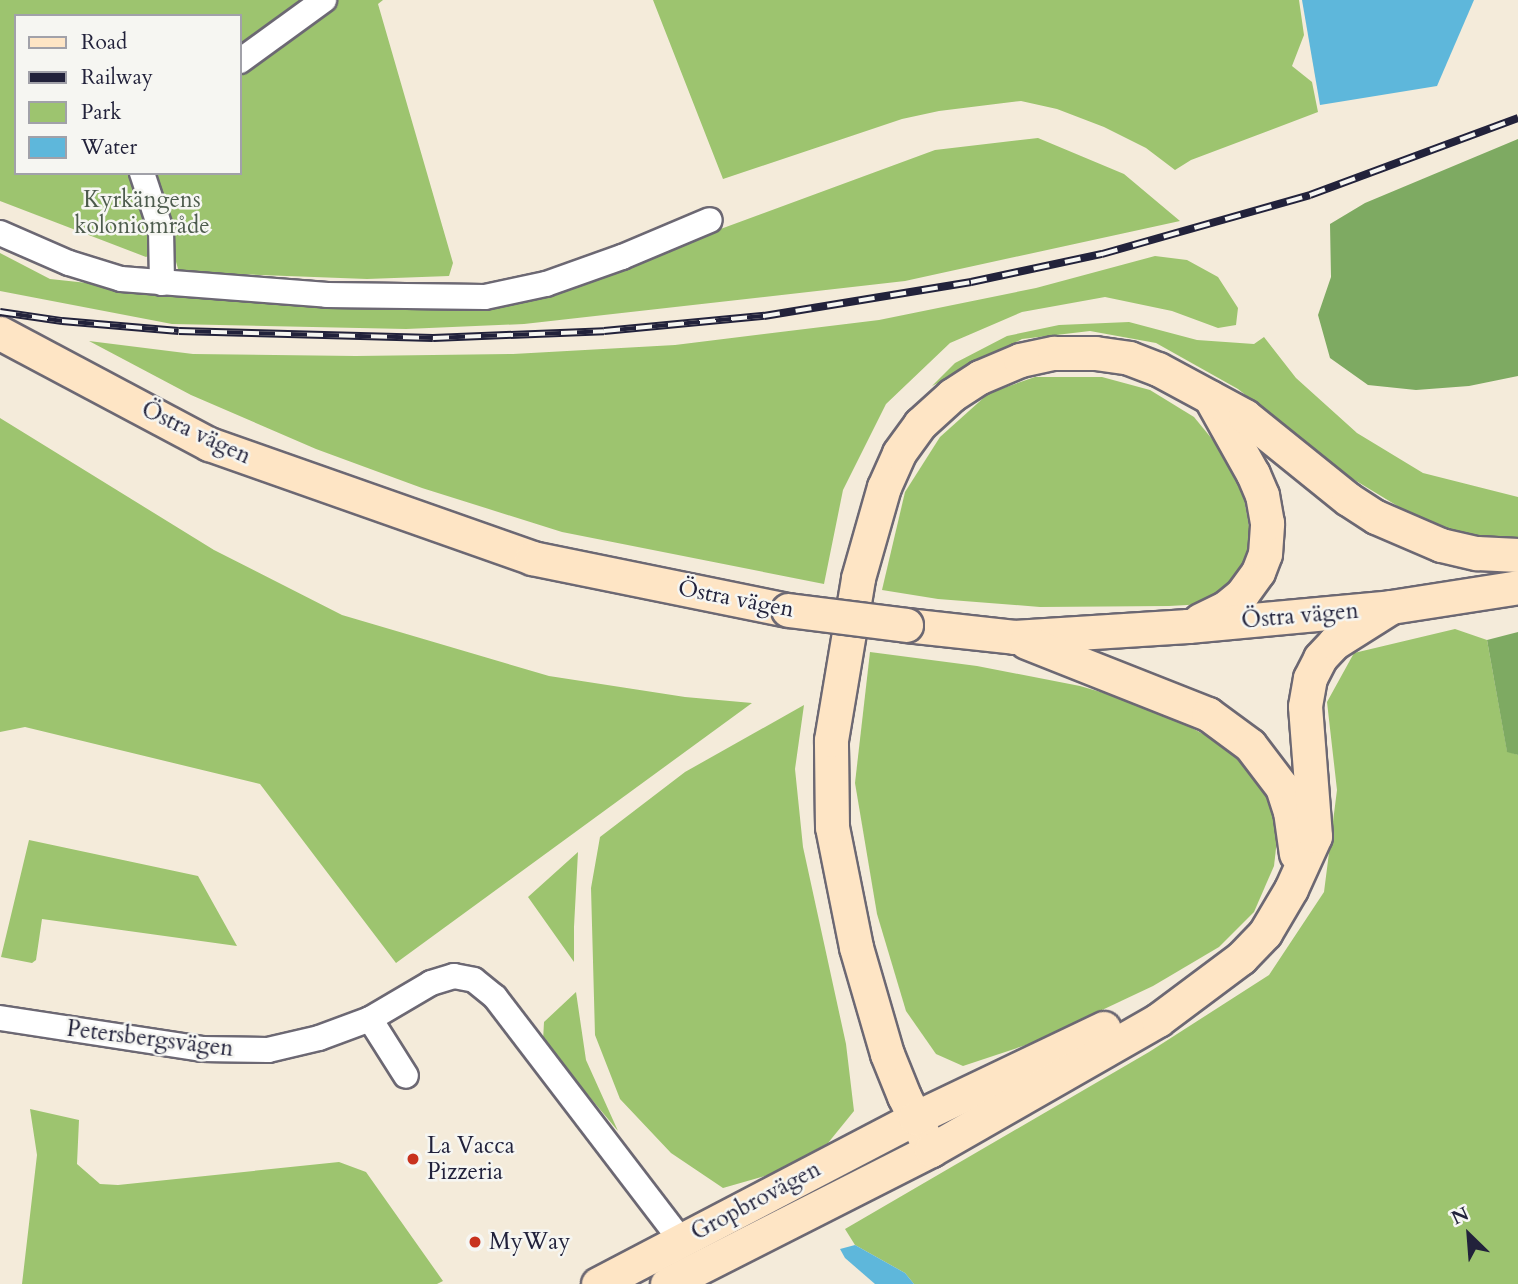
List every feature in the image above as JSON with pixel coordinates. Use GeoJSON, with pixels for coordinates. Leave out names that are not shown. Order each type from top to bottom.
{"type":"FeatureCollection","features":[{"type":"Feature","properties":{"kind":"street"},"geometry":{"type":"LineString","coordinates":[[242,60],[318,5]]}},
{"type":"Feature","properties":{"kind":"street"},"geometry":{"type":"LineString","coordinates":[[143,175],[161,230],[162,283]]}},
{"type":"Feature","properties":{"kind":"street"},"geometry":{"type":"LineString","coordinates":[[0,233],[69,262],[121,279],[327,295],[485,297],[546,284],[622,257],[710,220]]}},
{"type":"Feature","properties":{"kind":"street","name":"Östra vägen"},"geometry":{"type":"LineString","coordinates":[[0,333],[209,444],[532,558],[788,610],[1014,638],[1188,626],[1391,607],[1518,587]]}},
{"type":"Feature","properties":{"kind":"street"},"geometry":{"type":"LineString","coordinates":[[931,1150],[887,1054],[856,947],[841,883],[832,827],[833,727],[858,578],[884,487],[899,453],[920,424],[952,395],[980,377],[1020,360],[1054,353],[1095,353],[1129,358],[1158,369],[1245,416],[1348,499],[1376,517],[1441,545],[1477,553],[1518,555]]}},
{"type":"Feature","properties":{"kind":"street"},"geometry":{"type":"LineString","coordinates":[[1188,626],[1225,608],[1242,594],[1258,572],[1265,554],[1267,523],[1262,495],[1210,397]]}},
{"type":"Feature","properties":{"kind":"street"},"geometry":{"type":"LineString","coordinates":[[1209,984],[1241,958],[1265,933],[1315,836],[1305,706],[1310,678],[1320,658],[1334,643],[1391,607]]}},
{"type":"Feature","properties":{"kind":"street"},"geometry":{"type":"LineString","coordinates":[[1014,638],[1208,714],[1250,745],[1282,788],[1290,811],[1298,872]]}},
{"type":"Feature","properties":{"kind":"street","name":"Petersbergsvägen"},"geometry":{"type":"LineString","coordinates":[[0,1018],[202,1049],[268,1050],[319,1038],[370,1019],[431,984],[454,976],[474,980],[495,997],[681,1240]]}},
{"type":"Feature","properties":{"kind":"street","name":"Gropbrovägen"},"geometry":{"type":"LineString","coordinates":[[597,1284],[915,1118],[1154,1004],[1209,984]]}},
{"type":"Feature","properties":{"kind":"street","name":"Gropbrovägen"},"geometry":{"type":"LineString","coordinates":[[667,1284],[711,1274],[1158,1020],[1209,984]]}},
{"type":"Feature","properties":{"kind":"street"},"geometry":{"type":"LineString","coordinates":[[370,1019],[406,1076]]}},
{"type":"Feature","properties":{"kind":"street"},"geometry":{"type":"LineString","coordinates":[[681,1240],[711,1274]]}},
{"type":"Feature","properties":{"kind":"green space","name":"Kyrkängens koloniområde"},"geometry":{"type":"Polygon","coordinates":[[[0,0],[383,0],[378,4],[453,263],[449,276],[367,279],[179,272],[171,245],[146,257],[0,201],[0,0]]]}},
{"type":"Feature","properties":{"kind":"green space"},"geometry":{"type":"Polygon","coordinates":[[[653,0],[1299,0],[1304,35],[1292,66],[1312,82],[1318,112],[1191,160],[1175,170],[1146,148],[1104,127],[1057,109],[1021,101],[939,111],[902,119],[723,179],[653,0]]]}},
{"type":"Feature","properties":{"kind":"green space"},"geometry":{"type":"Polygon","coordinates":[[[1038,138],[1124,174],[1180,221],[905,281],[524,324],[406,329],[172,324],[0,291],[0,253],[50,279],[237,299],[475,308],[650,255],[935,150],[1038,138]]]}},
{"type":"Feature","properties":{"kind":"green space"},"geometry":{"type":"Polygon","coordinates":[[[1518,139],[1518,376],[1469,386],[1416,390],[1368,385],[1330,358],[1318,315],[1331,277],[1330,224],[1365,203],[1518,139]]]}},
{"type":"Feature","properties":{"kind":"green space"},"geometry":{"type":"Polygon","coordinates":[[[1155,256],[1187,260],[1218,277],[1238,308],[1236,325],[1218,328],[1172,311],[1105,297],[1022,312],[950,343],[886,404],[843,490],[824,584],[562,532],[422,488],[316,449],[191,395],[89,341],[193,354],[356,356],[513,354],[675,345],[879,320],[1036,288],[1155,256]]]}},
{"type":"Feature","properties":{"kind":"green space"},"geometry":{"type":"Polygon","coordinates":[[[1129,322],[1197,340],[1254,344],[1264,337],[1296,378],[1357,433],[1423,473],[1518,497],[1518,541],[1442,533],[1348,476],[1238,389],[1156,343],[1090,331],[1022,339],[932,386],[955,363],[1007,336],[1059,325],[1129,322]]]}},
{"type":"Feature","properties":{"kind":"green space"},"geometry":{"type":"Polygon","coordinates":[[[1035,377],[1102,377],[1150,390],[1194,417],[1226,456],[1244,498],[1253,549],[1240,581],[1205,604],[1169,606],[1040,607],[938,599],[882,590],[905,492],[940,437],[989,393],[1035,377]]]}},
{"type":"Feature","properties":{"kind":"green space"},"geometry":{"type":"Polygon","coordinates":[[[0,418],[214,550],[342,615],[549,676],[685,697],[752,703],[396,963],[260,784],[25,727],[0,732],[0,418]]]}},
{"type":"Feature","properties":{"kind":"green space"},"geometry":{"type":"Polygon","coordinates":[[[1455,629],[1487,640],[1507,751],[1518,755],[1518,1284],[914,1284],[905,1273],[855,1245],[845,1229],[1149,1052],[1269,975],[1324,892],[1337,790],[1327,702],[1354,653],[1455,629]]]}},
{"type":"Feature","properties":{"kind":"green space"},"geometry":{"type":"Polygon","coordinates":[[[1518,632],[1518,755],[1507,752],[1487,640],[1518,632]]]}},
{"type":"Feature","properties":{"kind":"green space"},"geometry":{"type":"Polygon","coordinates":[[[870,652],[977,666],[1080,686],[1152,707],[1205,735],[1253,768],[1279,822],[1274,866],[1254,912],[1219,947],[1153,986],[1032,1043],[963,1066],[936,1054],[906,1011],[877,914],[855,783],[870,652]]]}},
{"type":"Feature","properties":{"kind":"green space"},"geometry":{"type":"Polygon","coordinates":[[[804,705],[795,769],[803,847],[846,1044],[854,1111],[828,1143],[772,1174],[723,1188],[671,1153],[620,1099],[595,1035],[591,888],[600,837],[685,772],[804,705]]]}},
{"type":"Feature","properties":{"kind":"green space"},"geometry":{"type":"Polygon","coordinates":[[[29,840],[198,876],[237,946],[42,919],[36,960],[32,963],[1,957],[29,840]]]}},
{"type":"Feature","properties":{"kind":"green space"},"geometry":{"type":"Polygon","coordinates":[[[578,852],[574,927],[574,962],[528,897],[578,852]]]}},
{"type":"Feature","properties":{"kind":"green space"},"geometry":{"type":"Polygon","coordinates":[[[576,992],[586,1060],[618,1131],[543,1041],[544,1022],[576,992]]]}},
{"type":"Feature","properties":{"kind":"green space"},"geometry":{"type":"Polygon","coordinates":[[[30,1109],[79,1120],[77,1164],[100,1184],[118,1185],[339,1162],[366,1172],[443,1281],[437,1284],[22,1284],[37,1155],[30,1109]]]}},
{"type":"Feature","properties":{"kind":"water"},"geometry":{"type":"Polygon","coordinates":[[[1302,0],[1474,0],[1437,86],[1320,105],[1302,0]]]}},
{"type":"Feature","properties":{"kind":"water"},"geometry":{"type":"Polygon","coordinates":[[[855,1245],[905,1273],[914,1284],[875,1284],[845,1258],[840,1249],[855,1245]]]}},
{"type":"Feature","properties":{"kind":"railway"},"geometry":{"type":"LineString","coordinates":[[0,312],[62,321],[179,331],[433,338],[604,331],[764,316],[971,282],[1102,254],[1310,195],[1518,118]]}},
{"type":"Feature","properties":{"kind":"place","name":"La Vacca Pizzeria"},"geometry":{"type":"Point","coordinates":[413,1159]}},
{"type":"Feature","properties":{"kind":"place","name":"MyWay"},"geometry":{"type":"Point","coordinates":[475,1242]}}]}
